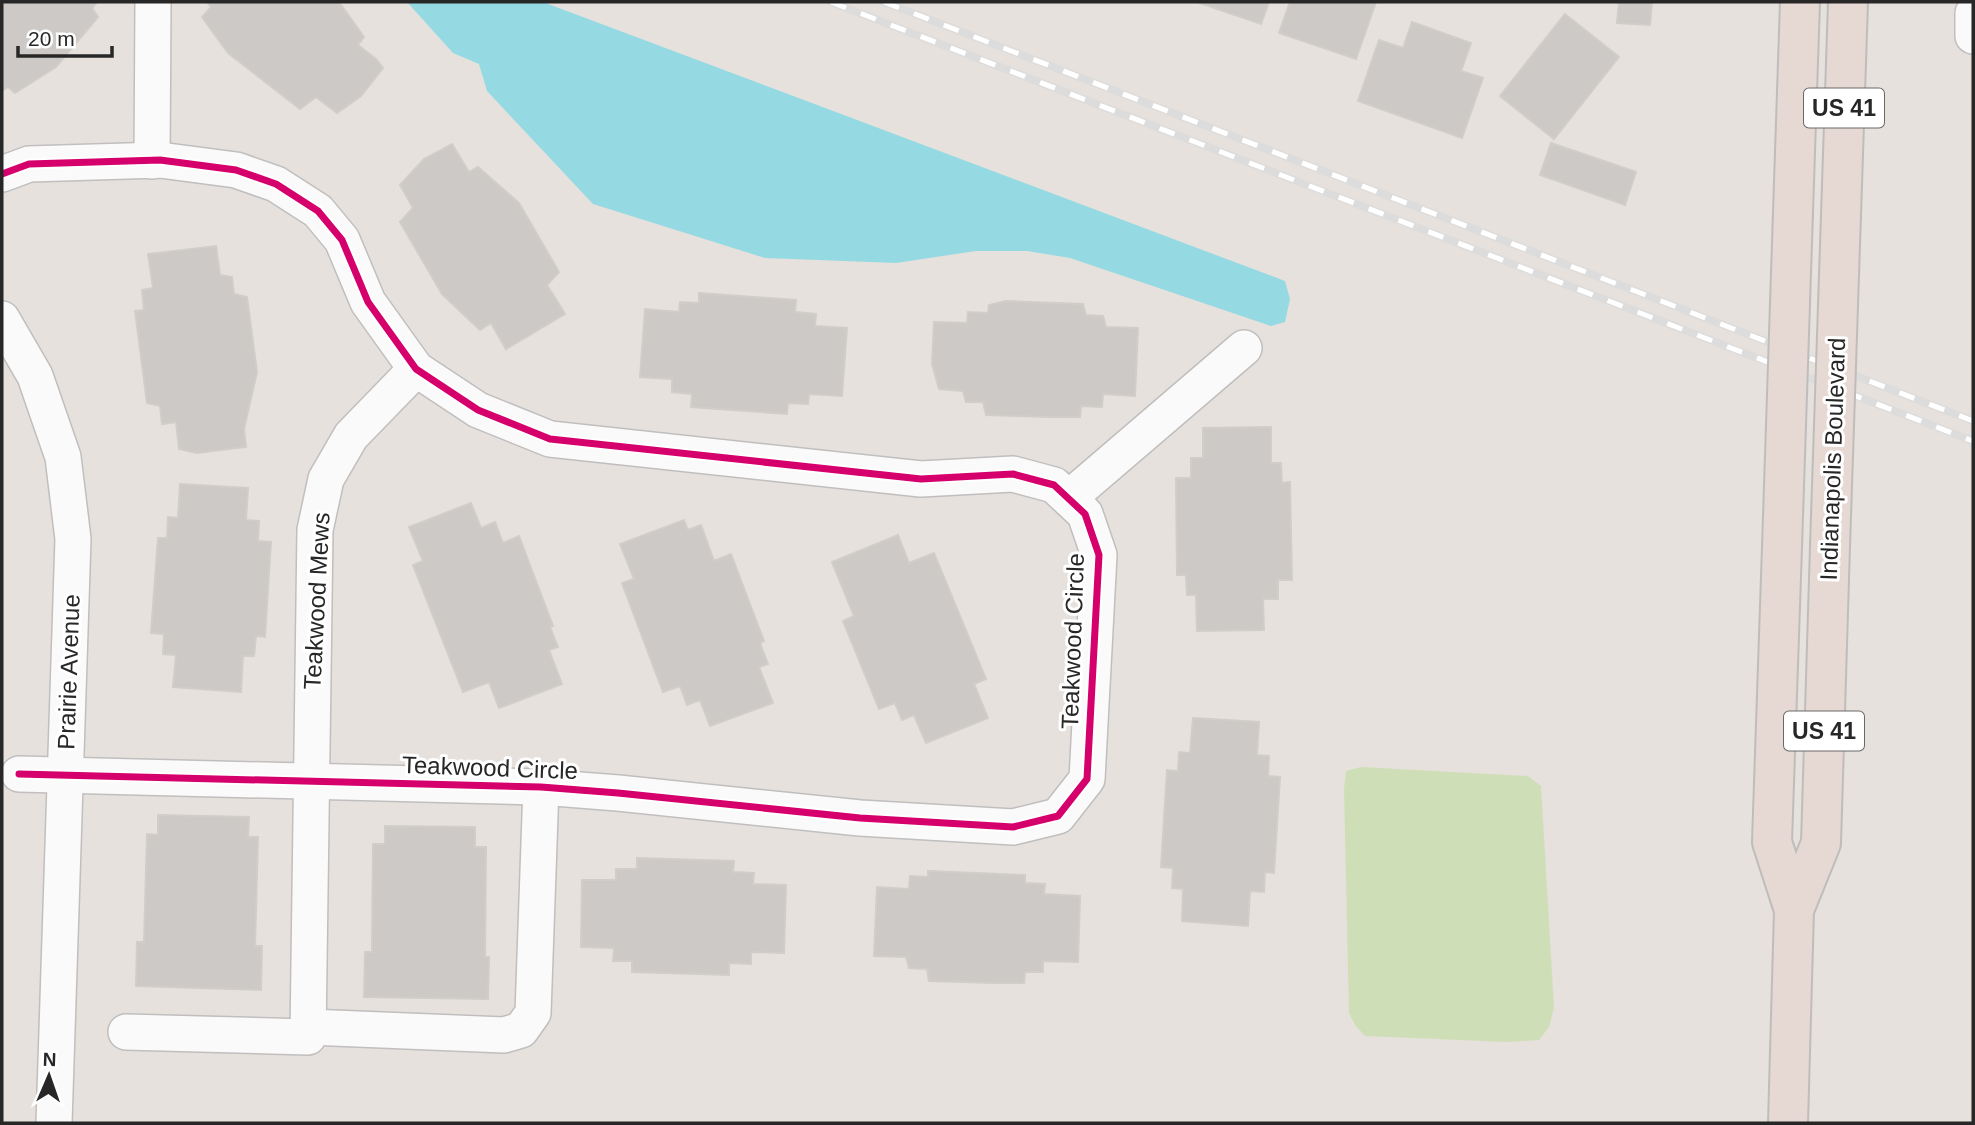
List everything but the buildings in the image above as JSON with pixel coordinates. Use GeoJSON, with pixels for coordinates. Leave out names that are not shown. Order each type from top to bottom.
{"type":"FeatureCollection","features":[{"type":"Feature","properties":{"kind":"highway","name":"Indianapolis Boulevard"},"geometry":{"type":"LineString","coordinates":[[1788,1123],[1794,911],[1772,842],[1800,2]]}},
{"type":"Feature","properties":{"kind":"highway","name":"Indianapolis Boulevard"},"geometry":{"type":"LineString","coordinates":[[1794,911],[1821,843],[1848,2]]}},
{"type":"Feature","properties":{"kind":"street"},"geometry":{"type":"LineString","coordinates":[[152,160],[153,2]]}},
{"type":"Feature","properties":{"kind":"street"},"geometry":{"type":"LineString","coordinates":[[1973,13],[1973,36]]}},
{"type":"Feature","properties":{"kind":"street","name":"Teakwood Circle"},"geometry":{"type":"LineString","coordinates":[[2,174],[29,164],[152,160],[236,170],[276,184],[318,211],[342,240],[368,302],[416,369],[478,410],[551,439],[921,479],[1013,474],[1054,485],[1069,498],[1085,514],[1099,555],[1087,779],[1058,816],[1013,827],[860,818],[618,793],[541,788],[19,774]]}},
{"type":"Feature","properties":{"kind":"street","name":"Prairie Avenue"},"geometry":{"type":"LineString","coordinates":[[2,318],[35,376],[63,457],[73,539],[54,1123]]}},
{"type":"Feature","properties":{"kind":"street"},"geometry":{"type":"LineString","coordinates":[[1069,498],[1244,348]]}},
{"type":"Feature","properties":{"kind":"street","name":"Teakwood Mews"},"geometry":{"type":"LineString","coordinates":[[309,1027],[316,530],[326,479],[351,436],[416,369]]}},
{"type":"Feature","properties":{"kind":"street"},"geometry":{"type":"LineString","coordinates":[[126,1032],[309,1037],[309,1027],[504,1035],[521,1030],[533,1013],[541,788]]}},
{"type":"Feature","properties":{"kind":"green space"},"geometry":{"type":"Polygon","coordinates":[[[1361,767],[1528,776],[1541,786],[1554,1008],[1549,1027],[1539,1040],[1507,1042],[1365,1036],[1355,1025],[1349,1013],[1344,789],[1346,771],[1361,767]]]}},
{"type":"Feature","properties":{"kind":"water"},"geometry":{"type":"Polygon","coordinates":[[[407,2],[543,2],[1285,281],[1290,299],[1285,322],[1271,326],[1070,258],[1027,251],[976,251],[896,263],[765,258],[593,204],[487,91],[479,64],[453,53],[407,2]]]}},
{"type":"Feature","properties":{"kind":"railway"},"geometry":{"type":"LineString","coordinates":[[831,2],[1973,441]]}},
{"type":"Feature","properties":{"kind":"railway"},"geometry":{"type":"LineString","coordinates":[[884,2],[1973,421]]}},
{"type":"Feature","properties":{"kind":"cycle path"},"geometry":{"type":"LineString","coordinates":[[2,174],[29,164],[160,160],[236,170],[276,184],[318,211],[342,240],[368,302],[416,369],[478,410],[550,439],[921,479],[1013,474],[1054,485],[1085,514],[1099,555],[1087,779],[1058,816],[1013,827],[860,818],[541,787],[19,774]]}}]}
